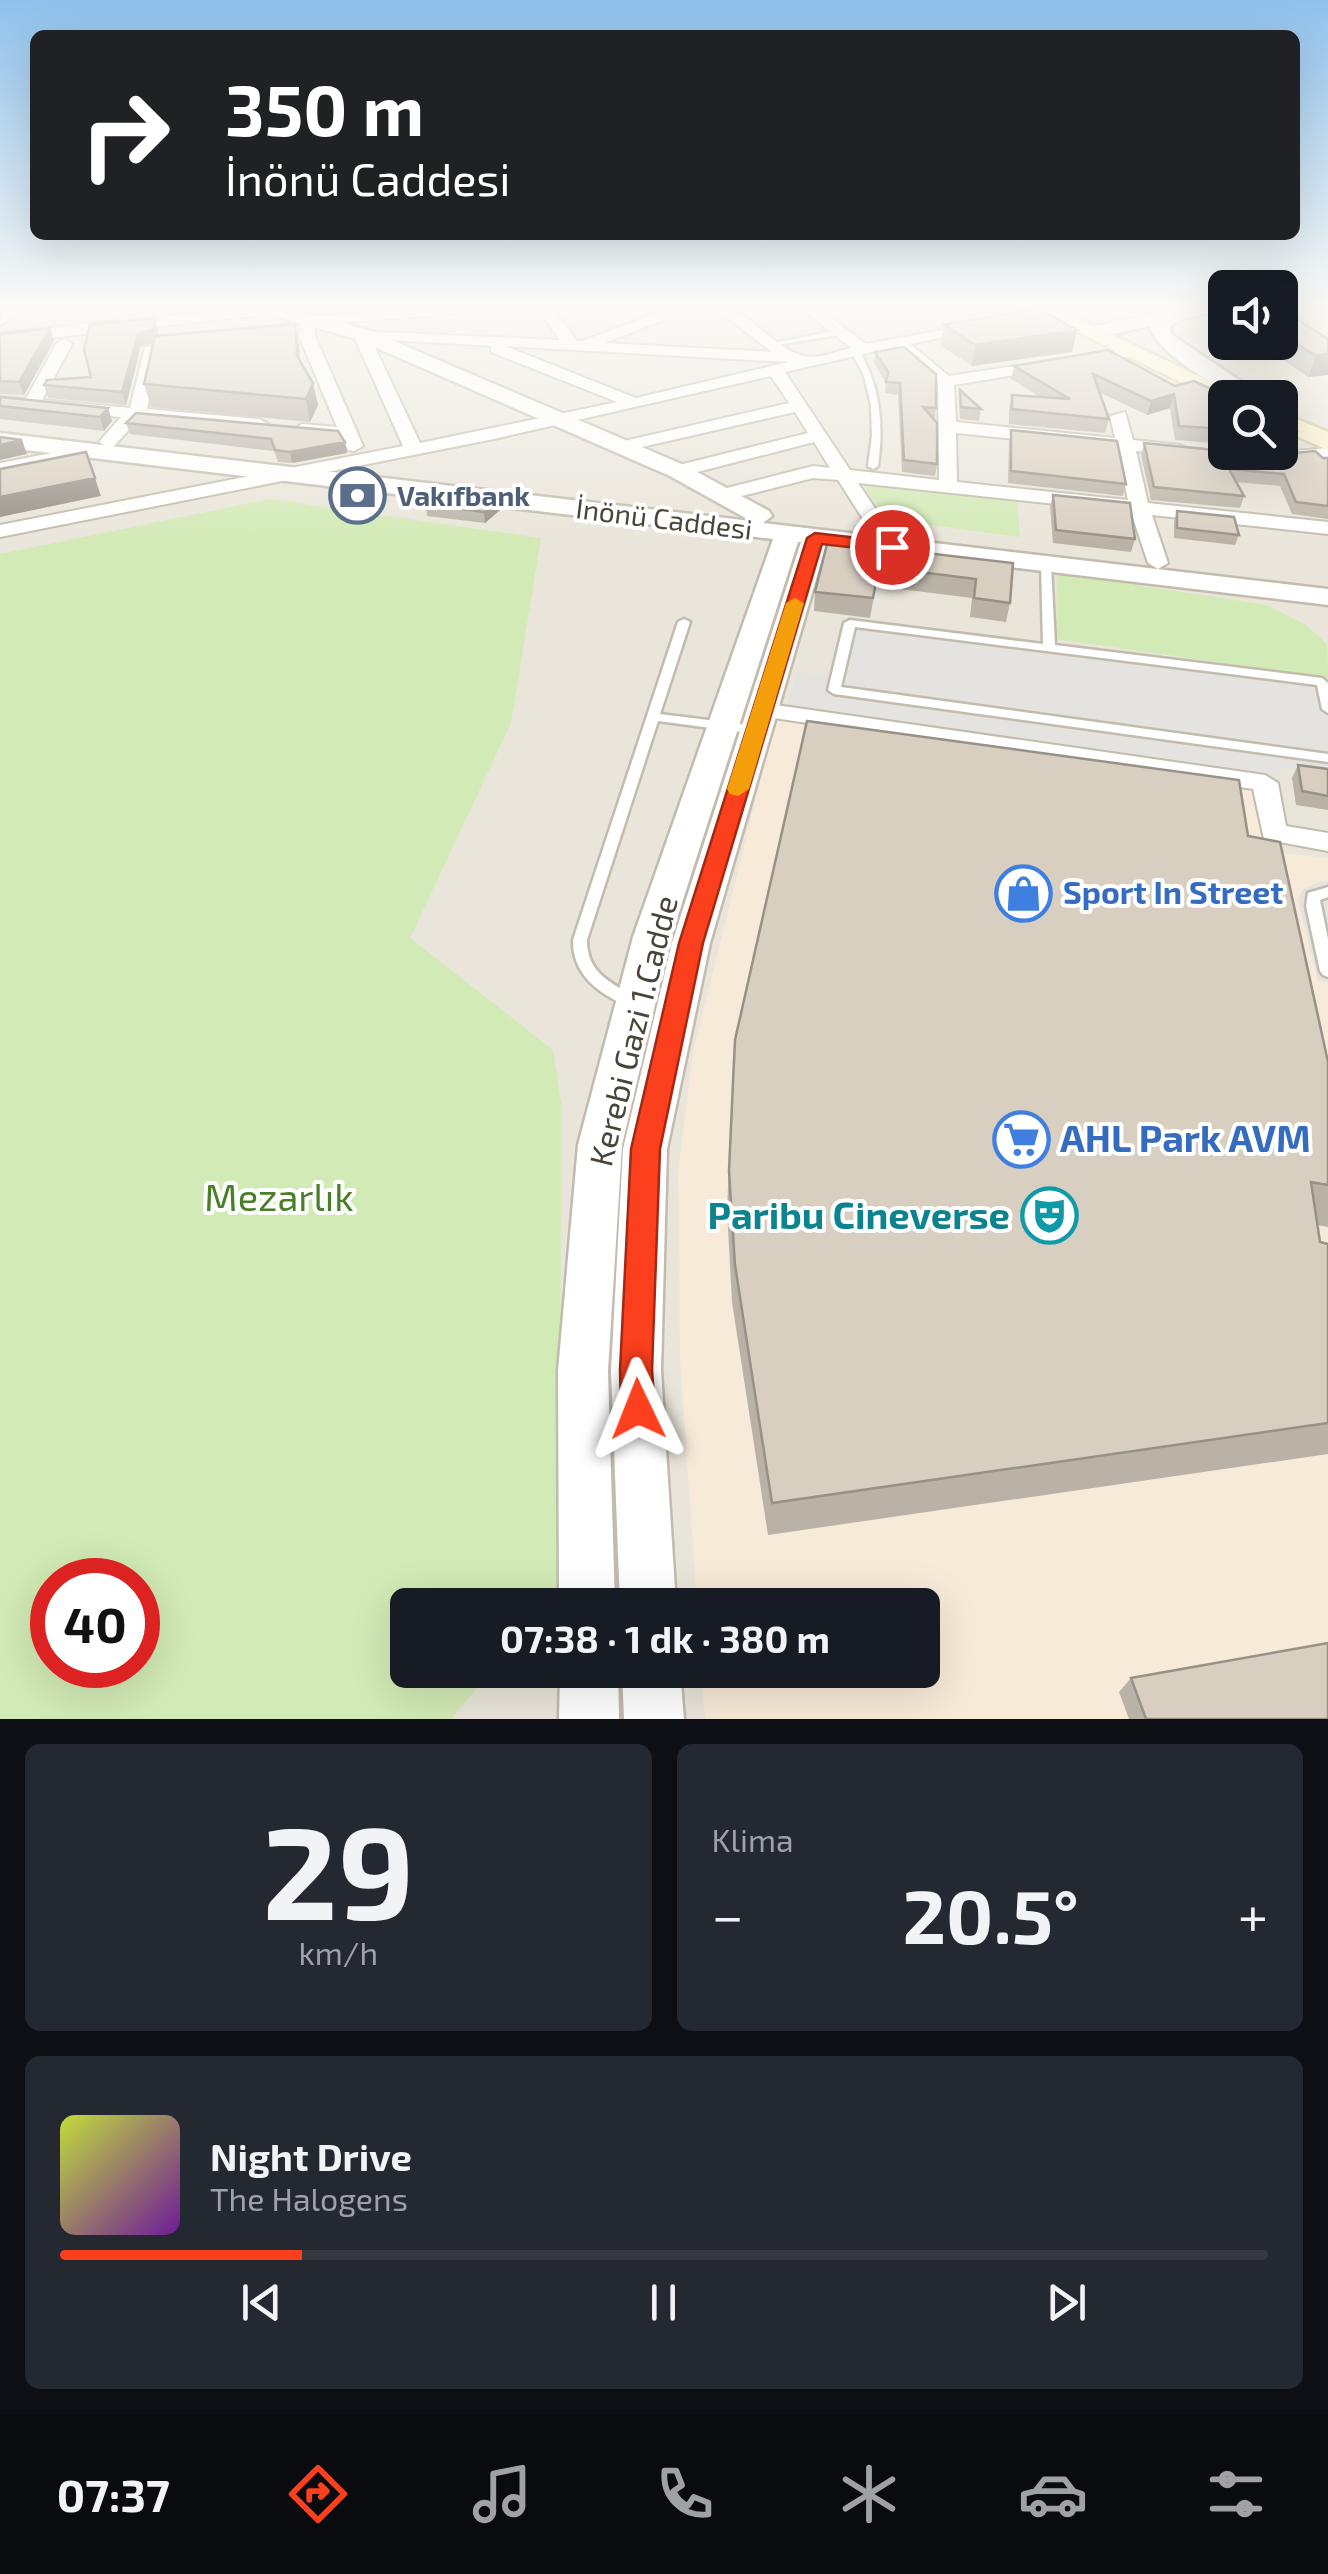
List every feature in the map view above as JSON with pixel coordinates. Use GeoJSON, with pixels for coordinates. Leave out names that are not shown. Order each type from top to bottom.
{"type":"FeatureCollection","features":[{"type":"Feature","properties":{"kind":"main road"},"geometry":{"type":"LineString","coordinates":[[1298,414],[1328,428]]}},
{"type":"Feature","properties":{"kind":"main road"},"geometry":{"type":"LineString","coordinates":[[1298,428],[1328,442]]}},
{"type":"Feature","properties":{"kind":"street"},"geometry":{"type":"LineString","coordinates":[[32,403],[41,386]]}},
{"type":"Feature","properties":{"kind":"street"},"geometry":{"type":"LineString","coordinates":[[0,469],[100,446],[140,407],[144,386]]}},
{"type":"Feature","properties":{"kind":"street"},"geometry":{"type":"LineString","coordinates":[[330,386],[359,466],[413,448],[560,420],[699,386]]}},
{"type":"Feature","properties":{"kind":"street"},"geometry":{"type":"LineString","coordinates":[[384,386],[413,448]]}},
{"type":"Feature","properties":{"kind":"street"},"geometry":{"type":"LineString","coordinates":[[481,386],[678,471],[787,529]]}},
{"type":"Feature","properties":{"kind":"street"},"geometry":{"type":"LineString","coordinates":[[593,386],[635,403]]}},
{"type":"Feature","properties":{"kind":"street"},"geometry":{"type":"LineString","coordinates":[[792,386],[816,436],[878,529]]}},
{"type":"Feature","properties":{"kind":"street"},"geometry":{"type":"LineString","coordinates":[[946,386],[948,484]]}},
{"type":"Feature","properties":{"kind":"street"},"geometry":{"type":"LineString","coordinates":[[0,402],[272,426]]}},
{"type":"Feature","properties":{"kind":"street"},"geometry":{"type":"LineString","coordinates":[[620,447],[800,406]]}},
{"type":"Feature","properties":{"kind":"street"},"geometry":{"type":"LineString","coordinates":[[1120,416],[1139,506],[1158,563]]}},
{"type":"Feature","properties":{"kind":"street"},"geometry":{"type":"LineString","coordinates":[[948,426],[1197,452]]}},
{"type":"Feature","properties":{"kind":"street"},"geometry":{"type":"LineString","coordinates":[[291,428],[350,434]]}},
{"type":"Feature","properties":{"kind":"street","name":"İnönü Caddesi"},"geometry":{"type":"LineString","coordinates":[[0,431],[281,474],[787,529],[878,529],[1328,584]]}},
{"type":"Feature","properties":{"kind":"street"},"geometry":{"type":"LineString","coordinates":[[678,471],[816,436]]}},
{"type":"Feature","properties":{"kind":"street","name":"İnönü Caddesi"},"geometry":{"type":"LineString","coordinates":[[0,440],[320,468],[359,466],[787,529],[1328,597]]}},
{"type":"Feature","properties":{"kind":"street"},"geometry":{"type":"LineString","coordinates":[[1298,456],[1328,453]]}},
{"type":"Feature","properties":{"kind":"street"},"geometry":{"type":"LineString","coordinates":[[0,532],[320,468]]}},
{"type":"Feature","properties":{"kind":"street"},"geometry":{"type":"LineString","coordinates":[[726,494],[813,472],[1328,528]]}},
{"type":"Feature","properties":{"kind":"street","name":"Kerebi Gazi 1.Cadde"},"geometry":{"type":"LineString","coordinates":[[647,1588],[636,1370],[646,1149],[787,529]]}},
{"type":"Feature","properties":{"kind":"street"},"geometry":{"type":"LineString","coordinates":[[1256,588],[1306,609],[1328,625]]}},
{"type":"Feature","properties":{"kind":"street"},"geometry":{"type":"LineString","coordinates":[[743,718],[1265,783],[1274,833],[1328,842]]}},
{"type":"Feature","properties":{"kind":"street","name":"Kerebi Gazi 1.Cadde"},"geometry":{"type":"LineString","coordinates":[[588,1588],[584,1371],[598,1164],[652,937],[743,718]]}},
{"type":"Feature","properties":{"kind":"street"},"geometry":{"type":"LineString","coordinates":[[652,1688],[654,1719]]}},
{"type":"Feature","properties":{"kind":"lane"},"geometry":{"type":"LineString","coordinates":[[869,386],[879,432],[872,466]]}},
{"type":"Feature","properties":{"kind":"lane"},"geometry":{"type":"LineString","coordinates":[[1046,564],[1049,648]]}},
{"type":"Feature","properties":{"kind":"lane"},"geometry":{"type":"LineString","coordinates":[[635,1004],[594,979],[583,964],[579,948],[684,622]]}},
{"type":"Feature","properties":{"kind":"lane"},"geometry":{"type":"LineString","coordinates":[[1328,709],[1322,682],[850,623],[834,690],[1328,758]]}},
{"type":"Feature","properties":{"kind":"lane"},"geometry":{"type":"LineString","coordinates":[[653,716],[743,718]]}},
{"type":"Feature","properties":{"kind":"lane"},"geometry":{"type":"LineString","coordinates":[[1328,892],[1313,897],[1313,906],[1328,972]]}},
{"type":"Feature","properties":{"kind":"shaded area"},"geometry":{"type":"Polygon","coordinates":[[[0,386],[1208,386],[1208,470],[1298,470],[1298,386],[1328,386],[1328,1719],[0,1719],[0,386]]]}},
{"type":"Feature","properties":{"kind":"shaded area"},"geometry":{"type":"Polygon","coordinates":[[[842,617],[1328,679],[1328,774],[1284,767],[1276,778],[787,707],[797,672],[828,675],[842,617]]]}},
{"type":"Feature","properties":{"kind":"shaded area","name":"AHL Park AVM"},"geometry":{"type":"Polygon","coordinates":[[[775,720],[1255,789],[1268,846],[1284,853],[1328,858],[1328,1719],[705,1719],[702,1688],[940,1688],[940,1588],[696,1588],[680,1358],[678,1172],[693,1053],[775,720]]]}},
{"type":"Feature","properties":{"kind":"shaded area"},"geometry":{"type":"Polygon","coordinates":[[[1320,881],[1328,882],[1328,982],[1318,981],[1298,900],[1302,890],[1320,881]]]}},
{"type":"Feature","properties":{"kind":"green space"},"geometry":{"type":"Polygon","coordinates":[[[861,482],[1017,499],[1020,537],[886,519],[861,482]]]}},
{"type":"Feature","properties":{"kind":"green space","name":"Mezarlık"},"geometry":{"type":"Polygon","coordinates":[[[270,499],[541,538],[511,723],[410,938],[553,1050],[561,1103],[560,1588],[390,1588],[390,1688],[478,1688],[451,1719],[0,1719],[0,554],[270,499]]]}},
{"type":"Feature","properties":{"kind":"green space"},"geometry":{"type":"Polygon","coordinates":[[[1057,573],[1267,605],[1306,625],[1327,644],[1328,678],[1056,639],[1057,573]]]}},
{"type":"Feature","properties":{"kind":"building"},"geometry":{"type":"Polygon","coordinates":[[[58,386],[124,386],[122,392],[58,386]]]}},
{"type":"Feature","properties":{"kind":"building"},"geometry":{"type":"Polygon","coordinates":[[[168,386],[312,386],[306,399],[168,386]]]}},
{"type":"Feature","properties":{"kind":"building"},"geometry":{"type":"Polygon","coordinates":[[[900,386],[936,386],[936,408],[923,407],[937,423],[937,464],[904,460],[900,386]]]}},
{"type":"Feature","properties":{"kind":"building"},"geometry":{"type":"Polygon","coordinates":[[[1048,386],[1097,386],[1109,419],[1012,409],[1012,395],[1070,399],[1048,386]]]}},
{"type":"Feature","properties":{"kind":"building"},"geometry":{"type":"Polygon","coordinates":[[[1119,386],[1208,387],[1208,428],[1179,426],[1174,394],[1151,401],[1119,386]]]}},
{"type":"Feature","properties":{"kind":"building"},"geometry":{"type":"Polygon","coordinates":[[[960,390],[981,409],[961,407],[960,390]]]}},
{"type":"Feature","properties":{"kind":"building"},"geometry":{"type":"Polygon","coordinates":[[[0,397],[108,408],[100,417],[0,406],[0,397]]]}},
{"type":"Feature","properties":{"kind":"building"},"geometry":{"type":"Polygon","coordinates":[[[136,413],[338,431],[345,442],[290,452],[275,450],[271,439],[126,423],[136,413]]]}},
{"type":"Feature","properties":{"kind":"building"},"geometry":{"type":"Polygon","coordinates":[[[1011,430],[1117,441],[1126,484],[1011,471],[1011,430]]]}},
{"type":"Feature","properties":{"kind":"building"},"geometry":{"type":"Polygon","coordinates":[[[0,437],[22,440],[0,445],[0,437]]]}},
{"type":"Feature","properties":{"kind":"building"},"geometry":{"type":"Polygon","coordinates":[[[1144,443],[1208,449],[1208,470],[1230,470],[1244,496],[1154,487],[1144,443]]]}},
{"type":"Feature","properties":{"kind":"building"},"geometry":{"type":"Polygon","coordinates":[[[1315,451],[1328,458],[1328,506],[1296,502],[1284,474],[1240,470],[1298,470],[1298,453],[1315,451]]]}},
{"type":"Feature","properties":{"kind":"building"},"geometry":{"type":"Polygon","coordinates":[[[86,452],[95,478],[0,497],[0,469],[86,452]]]}},
{"type":"Feature","properties":{"kind":"building"},"geometry":{"type":"Polygon","coordinates":[[[427,490],[499,499],[484,512],[426,504],[427,490]]]}},
{"type":"Feature","properties":{"kind":"building"},"geometry":{"type":"Polygon","coordinates":[[[1053,495],[1130,503],[1135,539],[1056,530],[1053,495]]]}},
{"type":"Feature","properties":{"kind":"building"},"geometry":{"type":"Polygon","coordinates":[[[1177,511],[1234,517],[1239,535],[1177,528],[1177,511]]]}},
{"type":"Feature","properties":{"kind":"building"},"geometry":{"type":"Polygon","coordinates":[[[829,536],[883,542],[882,548],[1013,563],[1010,603],[974,598],[976,579],[879,567],[873,598],[815,592],[829,536]]]}},
{"type":"Feature","properties":{"kind":"building","name":"AHL Park AVM"},"geometry":{"type":"Polygon","coordinates":[[[807,721],[1239,780],[1248,836],[1280,842],[1328,1062],[1328,1185],[1311,1182],[1320,1242],[1328,1244],[1328,1423],[772,1503],[735,1265],[729,1171],[735,1040],[807,721]]]}},
{"type":"Feature","properties":{"kind":"building"},"geometry":{"type":"Polygon","coordinates":[[[1298,765],[1328,769],[1328,796],[1302,791],[1298,765]]]}},
{"type":"Feature","properties":{"kind":"building"},"geometry":{"type":"Polygon","coordinates":[[[1328,1643],[1328,1719],[1146,1719],[1131,1678],[1328,1643]]]}},
{"type":"Feature","properties":{"kind":"slow traffic"},"geometry":{"type":"LineString","coordinates":[[738,789],[795,603]]}},
{"type":"Feature","properties":{"kind":"place","name":"Vakıfbank"},"geometry":{"type":"Point","coordinates":[358,496]}},
{"type":"Feature","properties":{"kind":"place","name":"Sport In Street"},"geometry":{"type":"Point","coordinates":[1024,893]}},
{"type":"Feature","properties":{"kind":"place","name":"AHL Park AVM"},"geometry":{"type":"Point","coordinates":[1021,1139]}},
{"type":"Feature","properties":{"kind":"place","name":"Paribu Cineverse"},"geometry":{"type":"Point","coordinates":[1049,1216]}},
{"type":"Feature","properties":{"kind":"route"},"geometry":{"type":"LineString","coordinates":[[638,1409],[636,1370],[646,1149],[691,943],[815,538],[892,547]]}}]}
